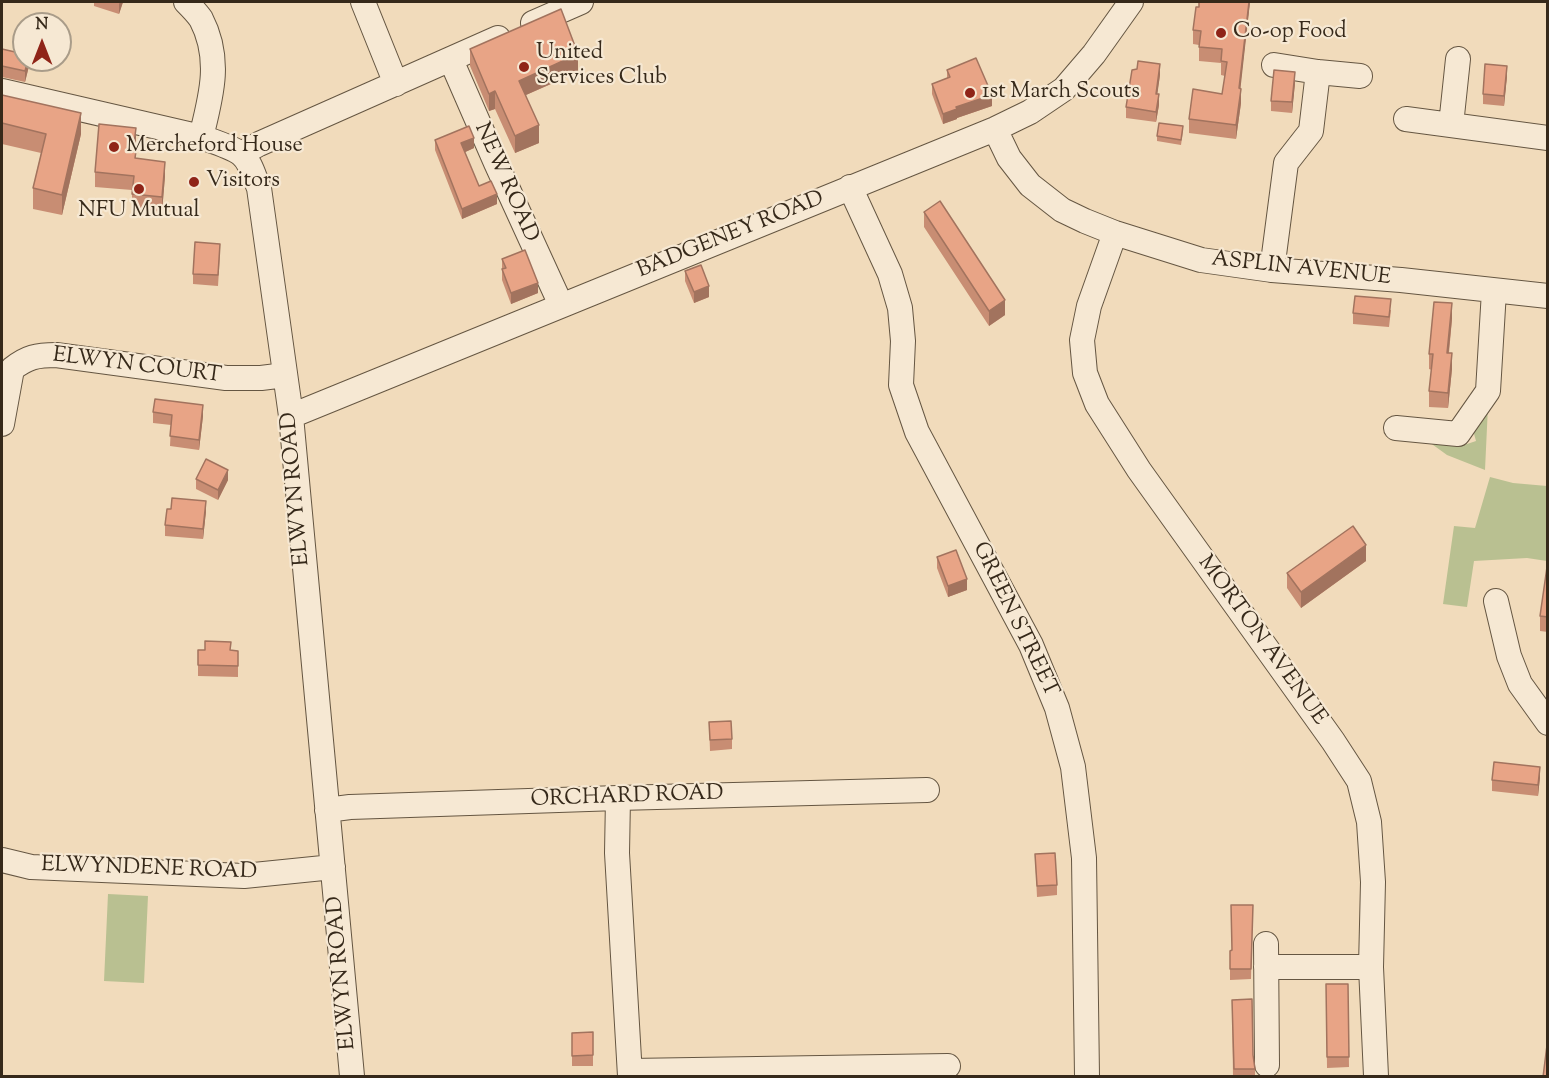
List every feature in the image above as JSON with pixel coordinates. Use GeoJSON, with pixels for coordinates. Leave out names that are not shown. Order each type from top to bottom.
{"type":"FeatureCollection","features":[{"type":"Feature","properties":{"kind":"street"},"geometry":{"type":"LineString","coordinates":[[186,2],[200,18],[209,39],[213,62],[212,94],[201,137]]}},
{"type":"Feature","properties":{"kind":"street"},"geometry":{"type":"LineString","coordinates":[[363,2],[396,84]]}},
{"type":"Feature","properties":{"kind":"street"},"geometry":{"type":"LineString","coordinates":[[2,91],[201,137],[241,154],[581,2]]}},
{"type":"Feature","properties":{"kind":"street","name":"BADGENEY ROAD"},"geometry":{"type":"LineString","coordinates":[[291,416],[995,129],[1030,112],[1064,89],[1094,54],[1131,2]]}},
{"type":"Feature","properties":{"kind":"street"},"geometry":{"type":"LineString","coordinates":[[1451,125],[1458,58]]}},
{"type":"Feature","properties":{"kind":"street","name":"NEW ROAD"},"geometry":{"type":"LineString","coordinates":[[451,60],[561,305]]}},
{"type":"Feature","properties":{"kind":"street"},"geometry":{"type":"LineString","coordinates":[[1274,65],[1360,76]]}},
{"type":"Feature","properties":{"kind":"street"},"geometry":{"type":"LineString","coordinates":[[1272,270],[1286,163],[1311,131],[1318,72]]}},
{"type":"Feature","properties":{"kind":"street"},"geometry":{"type":"LineString","coordinates":[[1406,119],[1548,138]]}},
{"type":"Feature","properties":{"kind":"street","name":"ASPLIN AVENUE"},"geometry":{"type":"LineString","coordinates":[[995,129],[1009,158],[1030,185],[1062,210],[1115,233],[1201,260],[1272,270],[1401,280],[1548,296]]}},
{"type":"Feature","properties":{"kind":"street","name":"ELWYN ROAD"},"geometry":{"type":"LineString","coordinates":[[241,154],[251,168],[259,188],[291,416],[352,1077]]}},
{"type":"Feature","properties":{"kind":"street","name":"GREEN STREET"},"geometry":{"type":"LineString","coordinates":[[850,187],[890,274],[900,308],[903,340],[901,385],[917,432],[1031,645],[1057,708],[1073,767],[1084,858],[1087,1077]]}},
{"type":"Feature","properties":{"kind":"street","name":"MORTON AVENUE"},"geometry":{"type":"LineString","coordinates":[[1115,233],[1089,306],[1082,340],[1085,373],[1097,404],[1139,470],[1333,741],[1359,782],[1369,822],[1373,882],[1371,967],[1376,1077]]}},
{"type":"Feature","properties":{"kind":"street"},"geometry":{"type":"LineString","coordinates":[[1396,428],[1458,434],[1488,391],[1494,291]]}},
{"type":"Feature","properties":{"kind":"street","name":"ELWYN COURT"},"geometry":{"type":"LineString","coordinates":[[2,424],[12,369],[29,358],[68,357],[226,378],[285,375]]}},
{"type":"Feature","properties":{"kind":"street"},"geometry":{"type":"LineString","coordinates":[[1496,601],[1509,656],[1520,684],[1548,723]]}},
{"type":"Feature","properties":{"kind":"street","name":"ORCHARD ROAD"},"geometry":{"type":"LineString","coordinates":[[327,810],[350,807],[618,798],[927,790]]}},
{"type":"Feature","properties":{"kind":"street"},"geometry":{"type":"LineString","coordinates":[[618,798],[617,852],[630,1074],[948,1066]]}},
{"type":"Feature","properties":{"kind":"street","name":"ELWYNDENE ROAD"},"geometry":{"type":"LineString","coordinates":[[2,860],[31,867],[244,876],[333,867]]}},
{"type":"Feature","properties":{"kind":"street"},"geometry":{"type":"LineString","coordinates":[[1267,1065],[1266,956],[1371,967]]}},
{"type":"Feature","properties":{"kind":"green space"},"geometry":{"type":"Polygon","coordinates":[[[1488,406],[1485,470],[1447,455],[1429,442],[1454,441],[1461,446],[1476,441],[1473,430],[1488,406]]]}},
{"type":"Feature","properties":{"kind":"green space"},"geometry":{"type":"Polygon","coordinates":[[[1490,477],[1513,483],[1547,486],[1547,561],[1527,558],[1474,561],[1467,607],[1443,604],[1454,526],[1475,528],[1490,477]]]}},
{"type":"Feature","properties":{"kind":"green space"},"geometry":{"type":"Polygon","coordinates":[[[108,894],[148,896],[144,983],[104,981],[108,894]]]}},
{"type":"Feature","properties":{"kind":"building"},"geometry":{"type":"Polygon","coordinates":[[[1199,2],[1249,2],[1236,125],[1189,119],[1193,89],[1222,94],[1227,62],[1221,61],[1222,49],[1199,47],[1201,31],[1193,30],[1196,7],[1199,7],[1199,2]]]}},
{"type":"Feature","properties":{"kind":"building"},"geometry":{"type":"Polygon","coordinates":[[[561,9],[578,54],[519,81],[539,125],[515,136],[495,91],[489,94],[470,49],[561,9]]]}},
{"type":"Feature","properties":{"kind":"building"},"geometry":{"type":"Polygon","coordinates":[[[2,49],[12,51],[12,68],[2,66],[2,49]]]}},
{"type":"Feature","properties":{"kind":"building"},"geometry":{"type":"Polygon","coordinates":[[[976,58],[992,95],[956,107],[957,109],[943,114],[932,84],[950,77],[947,70],[976,58]]]}},
{"type":"Feature","properties":{"kind":"building"},"geometry":{"type":"Polygon","coordinates":[[[1138,61],[1160,64],[1156,112],[1126,107],[1132,70],[1137,69],[1138,61]]]}},
{"type":"Feature","properties":{"kind":"building"},"geometry":{"type":"Polygon","coordinates":[[[1485,64],[1507,66],[1504,96],[1483,94],[1485,64]]]}},
{"type":"Feature","properties":{"kind":"building"},"geometry":{"type":"Polygon","coordinates":[[[1274,70],[1295,72],[1292,102],[1271,101],[1274,70]]]}},
{"type":"Feature","properties":{"kind":"building"},"geometry":{"type":"Polygon","coordinates":[[[2,95],[81,113],[62,195],[33,188],[46,134],[2,123],[2,95]]]}},
{"type":"Feature","properties":{"kind":"building"},"geometry":{"type":"Polygon","coordinates":[[[1159,123],[1183,126],[1181,140],[1157,136],[1159,123]]]}},
{"type":"Feature","properties":{"kind":"building"},"geometry":{"type":"Polygon","coordinates":[[[99,124],[136,128],[133,151],[136,151],[135,158],[165,162],[162,197],[132,194],[134,176],[95,172],[99,124]]]}},
{"type":"Feature","properties":{"kind":"building"},"geometry":{"type":"Polygon","coordinates":[[[469,126],[474,138],[461,143],[479,186],[491,181],[497,194],[462,209],[435,140],[469,126]]]}},
{"type":"Feature","properties":{"kind":"building"},"geometry":{"type":"Polygon","coordinates":[[[940,201],[1005,300],[989,311],[924,212],[940,201]]]}},
{"type":"Feature","properties":{"kind":"building"},"geometry":{"type":"Polygon","coordinates":[[[195,242],[220,244],[218,275],[193,274],[195,242]]]}},
{"type":"Feature","properties":{"kind":"building"},"geometry":{"type":"Polygon","coordinates":[[[525,250],[538,283],[511,293],[502,269],[506,268],[502,259],[525,250]]]}},
{"type":"Feature","properties":{"kind":"building"},"geometry":{"type":"Polygon","coordinates":[[[701,265],[709,286],[694,292],[685,271],[701,265]]]}},
{"type":"Feature","properties":{"kind":"building"},"geometry":{"type":"Polygon","coordinates":[[[1355,296],[1391,299],[1389,317],[1353,313],[1355,296]]]}},
{"type":"Feature","properties":{"kind":"building"},"geometry":{"type":"Polygon","coordinates":[[[1434,302],[1452,303],[1447,353],[1452,353],[1448,393],[1429,391],[1433,354],[1429,354],[1434,302]]]}},
{"type":"Feature","properties":{"kind":"building"},"geometry":{"type":"Polygon","coordinates":[[[155,399],[203,405],[199,440],[170,436],[172,415],[153,412],[155,399]]]}},
{"type":"Feature","properties":{"kind":"building"},"geometry":{"type":"Polygon","coordinates":[[[206,459],[228,470],[218,490],[196,479],[206,459]]]}},
{"type":"Feature","properties":{"kind":"building"},"geometry":{"type":"Polygon","coordinates":[[[172,498],[206,501],[203,529],[165,525],[167,509],[171,509],[172,498]]]}},
{"type":"Feature","properties":{"kind":"building"},"geometry":{"type":"Polygon","coordinates":[[[1353,526],[1366,545],[1301,592],[1287,573],[1353,526]]]}},
{"type":"Feature","properties":{"kind":"building"},"geometry":{"type":"Polygon","coordinates":[[[956,550],[967,579],[948,586],[937,557],[956,550]]]}},
{"type":"Feature","properties":{"kind":"building"},"geometry":{"type":"Polygon","coordinates":[[[1548,560],[1548,617],[1540,616],[1548,560]]]}},
{"type":"Feature","properties":{"kind":"building"},"geometry":{"type":"Polygon","coordinates":[[[205,641],[231,642],[230,650],[238,651],[238,666],[198,665],[198,650],[205,650],[205,641]]]}},
{"type":"Feature","properties":{"kind":"building"},"geometry":{"type":"Polygon","coordinates":[[[731,721],[732,739],[710,740],[709,722],[731,721]]]}},
{"type":"Feature","properties":{"kind":"building"},"geometry":{"type":"Polygon","coordinates":[[[1494,762],[1540,767],[1538,785],[1492,780],[1494,762]]]}},
{"type":"Feature","properties":{"kind":"building"},"geometry":{"type":"Polygon","coordinates":[[[1055,853],[1057,885],[1037,886],[1035,854],[1055,853]]]}},
{"type":"Feature","properties":{"kind":"building"},"geometry":{"type":"Polygon","coordinates":[[[1231,905],[1253,905],[1251,969],[1230,969],[1231,905]]]}},
{"type":"Feature","properties":{"kind":"building"},"geometry":{"type":"Polygon","coordinates":[[[1326,984],[1348,984],[1349,1057],[1327,1057],[1326,984]]]}},
{"type":"Feature","properties":{"kind":"building"},"geometry":{"type":"Polygon","coordinates":[[[1252,999],[1255,1069],[1234,1069],[1232,1000],[1252,999]]]}},
{"type":"Feature","properties":{"kind":"building"},"geometry":{"type":"Polygon","coordinates":[[[593,1032],[593,1055],[572,1056],[572,1033],[593,1032]]]}},
{"type":"Feature","properties":{"kind":"building"},"geometry":{"type":"Polygon","coordinates":[[[1547,1045],[1548,1077],[1543,1077],[1547,1045]]]}},
{"type":"Feature","properties":{"kind":"place","name":"Co-op Food"},"geometry":{"type":"Point","coordinates":[1221,33]}},
{"type":"Feature","properties":{"kind":"place","name":"United Services Club"},"geometry":{"type":"Point","coordinates":[524,67]}},
{"type":"Feature","properties":{"kind":"place","name":"1st March Scouts"},"geometry":{"type":"Point","coordinates":[970,93]}},
{"type":"Feature","properties":{"kind":"place","name":"Mercheford House"},"geometry":{"type":"Point","coordinates":[114,147]}},
{"type":"Feature","properties":{"kind":"place","name":"Visitors"},"geometry":{"type":"Point","coordinates":[194,182]}},
{"type":"Feature","properties":{"kind":"place","name":"NFU Mutual"},"geometry":{"type":"Point","coordinates":[139,189]}}]}
